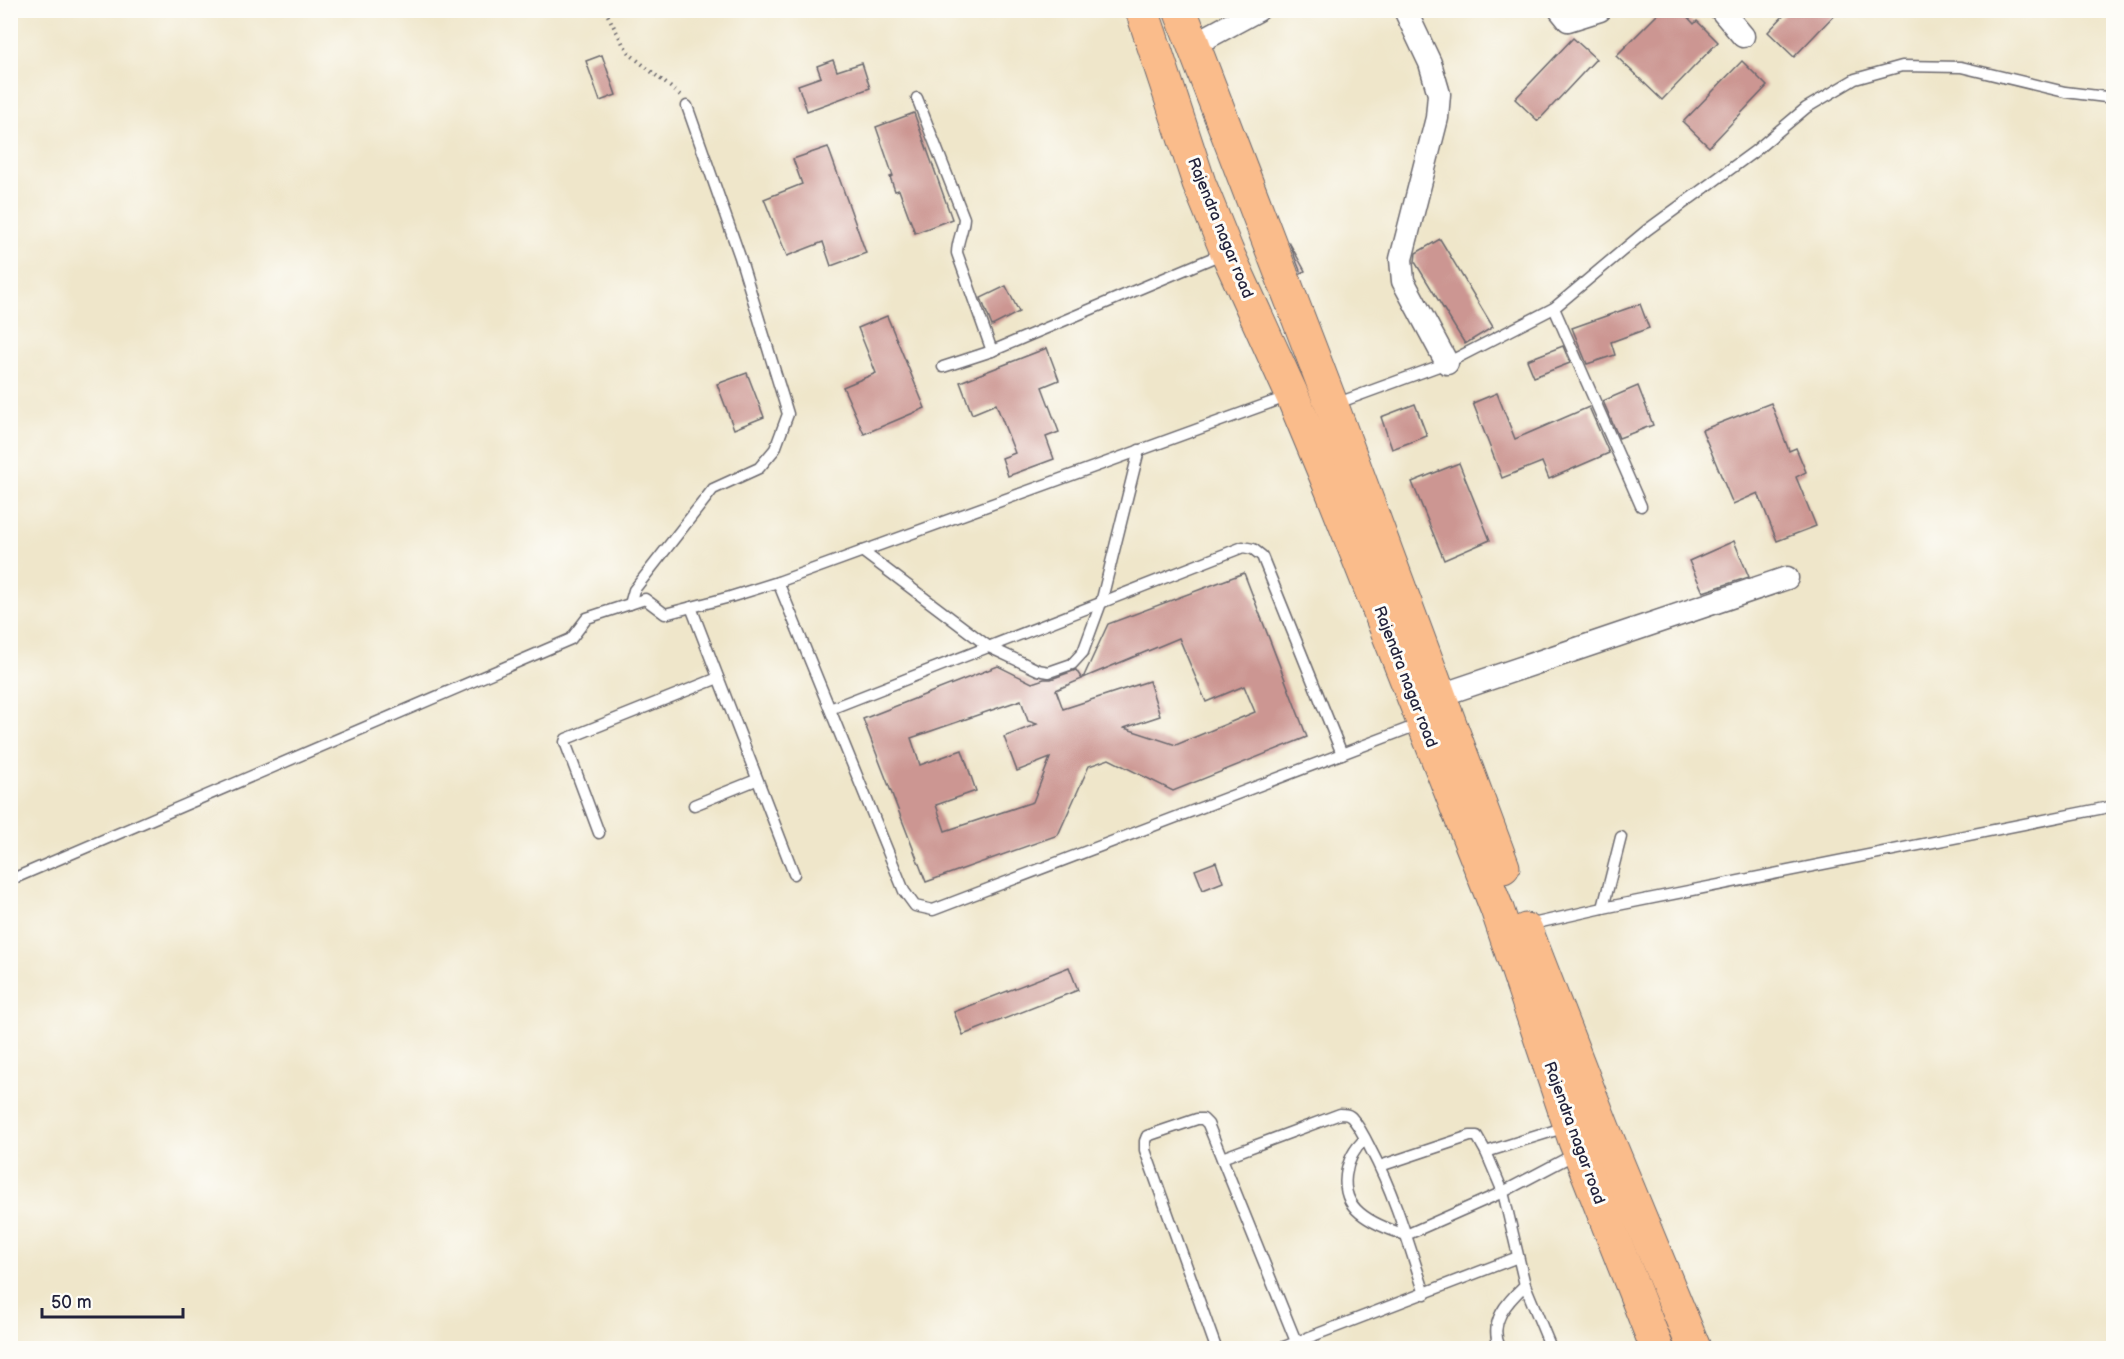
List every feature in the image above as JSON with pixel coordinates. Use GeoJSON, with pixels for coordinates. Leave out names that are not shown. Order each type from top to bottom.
{"type":"FeatureCollection","features":[{"type":"Feature","properties":{"kind":"main road","name":"Rajendra nagar road"},"geometry":{"type":"LineString","coordinates":[[1142,10],[1199,183],[1227,252],[1292,395],[1346,486],[1441,695],[1525,926],[1603,1128],[1694,1348]]}},
{"type":"Feature","properties":{"kind":"main road","name":"Rajendra nagar road"},"geometry":{"type":"LineString","coordinates":[[1180,10],[1332,406],[1346,486],[1423,723],[1497,909],[1574,1138],[1657,1348]]}},
{"type":"Feature","properties":{"kind":"street"},"geometry":{"type":"LineString","coordinates":[[1192,45],[1258,10]]}},
{"type":"Feature","properties":{"kind":"street"},"geometry":{"type":"LineString","coordinates":[[1405,10],[1430,63],[1440,94],[1437,118],[1401,259],[1401,271],[1403,281],[1447,363]]}},
{"type":"Feature","properties":{"kind":"street"},"geometry":{"type":"LineString","coordinates":[[1560,10],[1568,20],[1600,10]]}},
{"type":"Feature","properties":{"kind":"street"},"geometry":{"type":"LineString","coordinates":[[1721,10],[1743,36]]}},
{"type":"Feature","properties":{"kind":"street"},"geometry":{"type":"LineString","coordinates":[[1441,695],[1787,578]]}},
{"type":"Feature","properties":{"kind":"lane"},"geometry":{"type":"LineString","coordinates":[[1332,406],[1447,363],[1554,308],[1647,230],[1755,151],[1806,108],[1855,79],[1902,66],[1961,67],[2065,92],[2114,98]]}},
{"type":"Feature","properties":{"kind":"lane"},"geometry":{"type":"LineString","coordinates":[[917,98],[964,218],[964,232],[957,245],[957,253],[992,351]]}},
{"type":"Feature","properties":{"kind":"lane"},"geometry":{"type":"LineString","coordinates":[[630,604],[634,590],[713,489],[759,468],[775,449],[788,414],[740,257],[687,106]]}},
{"type":"Feature","properties":{"kind":"lane"},"geometry":{"type":"LineString","coordinates":[[943,367],[992,351],[1227,252]]}},
{"type":"Feature","properties":{"kind":"lane"},"geometry":{"type":"LineString","coordinates":[[1554,308],[1641,506]]}},
{"type":"Feature","properties":{"kind":"lane"},"geometry":{"type":"LineString","coordinates":[[10,880],[571,639],[587,618],[645,599],[665,614],[778,582],[1292,395]]}},
{"type":"Feature","properties":{"kind":"lane"},"geometry":{"type":"LineString","coordinates":[[862,551],[989,647],[1043,672],[1072,664],[1083,652],[1101,603],[1139,450]]}},
{"type":"Feature","properties":{"kind":"lane"},"geometry":{"type":"LineString","coordinates":[[830,709],[1243,548],[1253,549],[1262,556],[1342,754]]}},
{"type":"Feature","properties":{"kind":"lane"},"geometry":{"type":"LineString","coordinates":[[778,582],[904,891],[915,906],[933,910],[1423,723]]}},
{"type":"Feature","properties":{"kind":"lane"},"geometry":{"type":"LineString","coordinates":[[691,607],[794,874]]}},
{"type":"Feature","properties":{"kind":"lane"},"geometry":{"type":"LineString","coordinates":[[599,833],[565,742],[566,738],[718,678]]}},
{"type":"Feature","properties":{"kind":"lane"},"geometry":{"type":"LineString","coordinates":[[694,805],[756,780]]}},
{"type":"Feature","properties":{"kind":"lane"},"geometry":{"type":"LineString","coordinates":[[1525,926],[1603,908],[2114,806]]}},
{"type":"Feature","properties":{"kind":"lane"},"geometry":{"type":"LineString","coordinates":[[1603,908],[1621,837]]}},
{"type":"Feature","properties":{"kind":"lane"},"geometry":{"type":"LineString","coordinates":[[1222,1158],[1340,1114],[1347,1114],[1353,1119],[1380,1166],[1425,1293]]}},
{"type":"Feature","properties":{"kind":"lane"},"geometry":{"type":"LineString","coordinates":[[1216,1348],[1145,1150],[1145,1141],[1148,1136],[1197,1119],[1203,1119],[1208,1124],[1222,1158],[1288,1347],[1518,1257]]}},
{"type":"Feature","properties":{"kind":"lane"},"geometry":{"type":"LineString","coordinates":[[1380,1166],[1470,1136],[1480,1139],[1503,1192],[1525,1285],[1551,1348]]}},
{"type":"Feature","properties":{"kind":"lane"},"geometry":{"type":"LineString","coordinates":[[1486,1152],[1574,1138]]}},
{"type":"Feature","properties":{"kind":"lane"},"geometry":{"type":"LineString","coordinates":[[1365,1139],[1356,1148],[1347,1166],[1344,1179],[1350,1200],[1368,1219],[1386,1229],[1406,1235],[1503,1192],[1574,1138]]}},
{"type":"Feature","properties":{"kind":"lane"},"geometry":{"type":"LineString","coordinates":[[1500,1348],[1496,1340],[1498,1322],[1505,1305],[1525,1285]]}},
{"type":"Feature","properties":{"kind":"path"},"geometry":{"type":"LineString","coordinates":[[606,10],[622,44],[630,55],[679,94],[687,106]]}},
{"type":"Feature","properties":{"kind":"building"},"geometry":{"type":"Polygon","coordinates":[[[1662,10],[1681,10],[1694,24],[1697,21],[1718,42],[1662,100],[1616,56],[1662,10]]]}},
{"type":"Feature","properties":{"kind":"building"},"geometry":{"type":"Polygon","coordinates":[[[1789,10],[1839,10],[1794,57],[1768,32],[1789,10]]]}},
{"type":"Feature","properties":{"kind":"building"},"geometry":{"type":"Polygon","coordinates":[[[1573,38],[1596,59],[1538,121],[1515,99],[1573,38]]]}},
{"type":"Feature","properties":{"kind":"building"},"geometry":{"type":"Polygon","coordinates":[[[602,55],[616,95],[600,101],[586,61],[602,55]]]}},
{"type":"Feature","properties":{"kind":"building"},"geometry":{"type":"Polygon","coordinates":[[[833,60],[837,71],[862,63],[870,88],[807,111],[798,85],[821,77],[817,66],[833,60]]]}},
{"type":"Feature","properties":{"kind":"building"},"geometry":{"type":"Polygon","coordinates":[[[1742,61],[1767,86],[1709,147],[1683,122],[1742,61]]]}},
{"type":"Feature","properties":{"kind":"building"},"geometry":{"type":"Polygon","coordinates":[[[914,113],[952,219],[915,233],[899,190],[895,191],[890,177],[893,176],[876,127],[914,113]]]}},
{"type":"Feature","properties":{"kind":"building"},"geometry":{"type":"Polygon","coordinates":[[[828,147],[866,253],[831,266],[823,242],[787,256],[764,199],[802,184],[793,159],[828,147]]]}},
{"type":"Feature","properties":{"kind":"building"},"geometry":{"type":"Polygon","coordinates":[[[1440,239],[1493,327],[1465,344],[1415,262],[1416,253],[1440,239]]]}},
{"type":"Feature","properties":{"kind":"building"},"geometry":{"type":"Polygon","coordinates":[[[1289,242],[1305,271],[1301,273],[1289,242]]]}},
{"type":"Feature","properties":{"kind":"building"},"geometry":{"type":"Polygon","coordinates":[[[1006,286],[1019,312],[992,326],[981,298],[1006,286]]]}},
{"type":"Feature","properties":{"kind":"building"},"geometry":{"type":"Polygon","coordinates":[[[1640,304],[1649,328],[1611,342],[1615,355],[1587,364],[1572,328],[1640,304]]]}},
{"type":"Feature","properties":{"kind":"building"},"geometry":{"type":"Polygon","coordinates":[[[887,316],[925,408],[864,434],[843,387],[876,373],[858,328],[887,316]]]}},
{"type":"Feature","properties":{"kind":"building"},"geometry":{"type":"Polygon","coordinates":[[[1563,346],[1570,363],[1534,377],[1527,360],[1563,346]]]}},
{"type":"Feature","properties":{"kind":"building"},"geometry":{"type":"Polygon","coordinates":[[[1047,348],[1059,380],[1042,387],[1059,432],[1046,437],[1054,459],[1008,476],[1002,458],[1015,453],[996,404],[972,414],[960,382],[1047,348]]]}},
{"type":"Feature","properties":{"kind":"building"},"geometry":{"type":"Polygon","coordinates":[[[747,373],[764,417],[734,429],[717,384],[747,373]]]}},
{"type":"Feature","properties":{"kind":"building"},"geometry":{"type":"Polygon","coordinates":[[[1638,386],[1653,425],[1619,438],[1603,401],[1638,386]]]}},
{"type":"Feature","properties":{"kind":"building"},"geometry":{"type":"Polygon","coordinates":[[[1497,393],[1515,439],[1589,407],[1609,453],[1549,479],[1542,462],[1502,478],[1473,403],[1497,393]]]}},
{"type":"Feature","properties":{"kind":"building"},"geometry":{"type":"Polygon","coordinates":[[[1771,403],[1789,451],[1796,448],[1806,472],[1796,477],[1816,526],[1777,541],[1758,493],[1733,504],[1702,430],[1771,403]]]}},
{"type":"Feature","properties":{"kind":"building"},"geometry":{"type":"Polygon","coordinates":[[[1415,404],[1427,436],[1392,449],[1381,417],[1415,404]]]}},
{"type":"Feature","properties":{"kind":"building"},"geometry":{"type":"Polygon","coordinates":[[[1459,463],[1490,540],[1444,560],[1412,482],[1459,463]]]}},
{"type":"Feature","properties":{"kind":"building"},"geometry":{"type":"Polygon","coordinates":[[[1734,541],[1749,577],[1703,592],[1689,561],[1734,541]]]}},
{"type":"Feature","properties":{"kind":"building"},"geometry":{"type":"Polygon","coordinates":[[[1244,573],[1307,737],[1173,791],[1109,759],[1089,766],[1058,835],[926,882],[863,719],[998,666],[1032,683],[1076,670],[1082,679],[1056,690],[1063,709],[1149,681],[1160,716],[1124,728],[1176,745],[1255,712],[1244,686],[1206,702],[1179,638],[1083,678],[1108,624],[1244,573]],[[1021,700],[911,738],[920,765],[962,750],[976,791],[936,805],[945,831],[1033,802],[1050,758],[1017,771],[1004,737],[1037,724],[1028,721],[1021,700]]]}},
{"type":"Feature","properties":{"kind":"building"},"geometry":{"type":"Polygon","coordinates":[[[1216,862],[1223,882],[1203,890],[1195,870],[1216,862]]]}},
{"type":"Feature","properties":{"kind":"building"},"geometry":{"type":"Polygon","coordinates":[[[1069,967],[1078,990],[963,1035],[954,1012],[1069,967]]]}}]}
